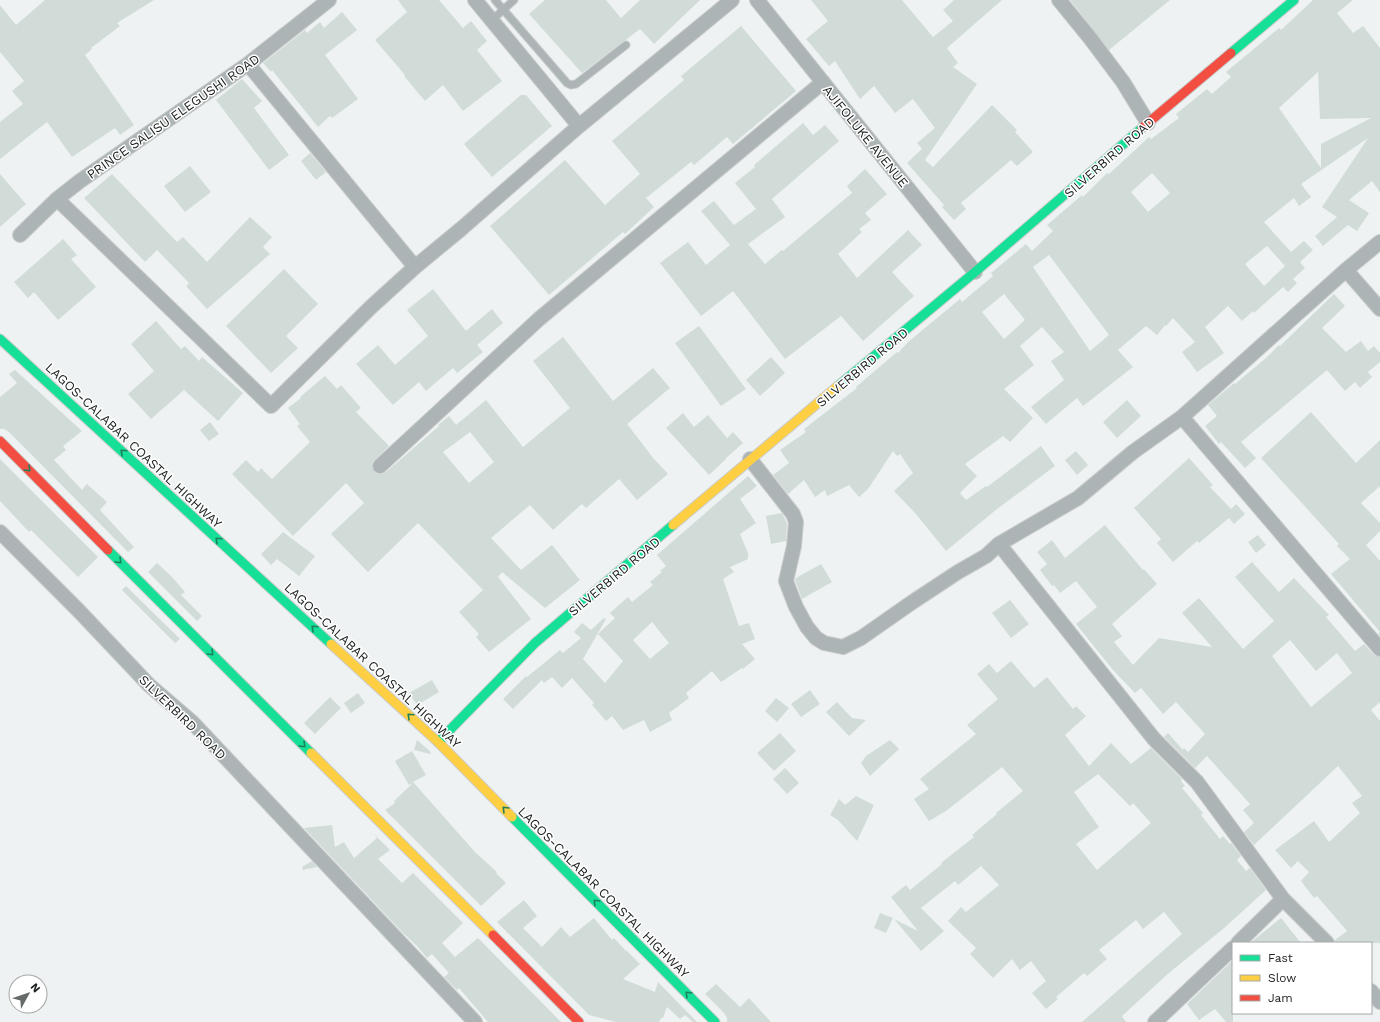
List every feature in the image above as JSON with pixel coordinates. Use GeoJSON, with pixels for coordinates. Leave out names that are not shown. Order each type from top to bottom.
{"type":"FeatureCollection","features":[{"type":"Feature","properties":{"kind":"main road","name":"SILVERBIRD ROAD"},"geometry":{"type":"LineString","coordinates":[[438,742],[535,643],[750,459],[975,272],[1294,0]]}},
{"type":"Feature","properties":{"kind":"main road","name":"LAGOS-CALABAR COASTAL HIGHWAY"},"geometry":{"type":"LineString","coordinates":[[0,339],[438,742],[715,1022]]}},
{"type":"Feature","properties":{"kind":"main road"},"geometry":{"type":"LineString","coordinates":[[0,441],[579,1022]]}},
{"type":"Feature","properties":{"kind":"street","name":"PRINCE SALISU ELEGUSHI ROAD"},"geometry":{"type":"LineString","coordinates":[[20,235],[58,199],[80,181],[248,64],[330,0]]}},
{"type":"Feature","properties":{"kind":"street"},"geometry":{"type":"LineString","coordinates":[[475,0],[579,126]]}},
{"type":"Feature","properties":{"kind":"street"},"geometry":{"type":"LineString","coordinates":[[58,199],[271,406],[371,307],[415,267],[579,126],[732,0]]}},
{"type":"Feature","properties":{"kind":"street","name":"AJIFOLUKE AVENUE"},"geometry":{"type":"LineString","coordinates":[[757,0],[975,272]]}},
{"type":"Feature","properties":{"kind":"street"},"geometry":{"type":"LineString","coordinates":[[1059,0],[1123,82],[1148,123]]}},
{"type":"Feature","properties":{"kind":"street"},"geometry":{"type":"LineString","coordinates":[[248,64],[415,267]]}},
{"type":"Feature","properties":{"kind":"street"},"geometry":{"type":"LineString","coordinates":[[380,466],[539,319],[823,82]]}},
{"type":"Feature","properties":{"kind":"street"},"geometry":{"type":"LineString","coordinates":[[750,459],[793,514],[796,522],[794,546],[786,581],[796,607],[807,627],[816,638],[824,643],[843,647],[852,643],[958,572],[986,556],[999,544],[1078,498],[1133,452],[1182,417],[1346,270],[1380,242]]}},
{"type":"Feature","properties":{"kind":"street"},"geometry":{"type":"LineString","coordinates":[[1346,270],[1380,309]]}},
{"type":"Feature","properties":{"kind":"street"},"geometry":{"type":"LineString","coordinates":[[1182,417],[1380,649]]}},
{"type":"Feature","properties":{"kind":"street","name":"SILVERBIRD ROAD"},"geometry":{"type":"LineString","coordinates":[[0,532],[79,611],[149,685],[192,722],[475,1022]]}},
{"type":"Feature","properties":{"kind":"street"},"geometry":{"type":"LineString","coordinates":[[999,544],[1154,739],[1197,782],[1283,899],[1326,942]]}},
{"type":"Feature","properties":{"kind":"street"},"geometry":{"type":"LineString","coordinates":[[1239,942],[1283,899]]}},
{"type":"Feature","properties":{"kind":"street"},"geometry":{"type":"LineString","coordinates":[[1155,1022],[1232,949]]}},
{"type":"Feature","properties":{"kind":"street"},"geometry":{"type":"LineString","coordinates":[[1372,992],[1380,1002]]}},
{"type":"Feature","properties":{"kind":"lane"},"geometry":{"type":"LineString","coordinates":[[495,0],[567,83],[571,85],[576,84],[626,45]]}},
{"type":"Feature","properties":{"kind":"lane"},"geometry":{"type":"LineString","coordinates":[[492,20],[514,0]]}},
{"type":"Feature","properties":{"kind":"building"},"geometry":{"type":"Polygon","coordinates":[[[45,0],[154,0],[117,23],[120,26],[91,48],[92,49],[85,55],[134,125],[120,135],[115,128],[72,157],[47,122],[0,159],[0,122],[23,104],[12,91],[24,81],[0,52],[0,5],[16,25],[45,0]]]}},
{"type":"Feature","properties":{"kind":"building"},"geometry":{"type":"Polygon","coordinates":[[[398,0],[439,0],[463,28],[471,21],[487,41],[477,50],[502,81],[463,111],[443,85],[425,101],[375,40],[407,12],[398,0]]]}},
{"type":"Feature","properties":{"kind":"building"},"geometry":{"type":"Polygon","coordinates":[[[545,0],[606,0],[621,18],[640,0],[700,0],[654,44],[640,29],[582,73],[529,14],[545,0]]]}},
{"type":"Feature","properties":{"kind":"building"},"geometry":{"type":"Polygon","coordinates":[[[811,0],[902,0],[933,37],[953,21],[943,10],[954,0],[1002,0],[947,48],[958,63],[953,67],[977,84],[925,160],[933,167],[992,105],[1017,130],[1015,132],[1033,152],[1017,166],[1011,160],[961,203],[966,209],[954,220],[942,207],[944,205],[907,163],[922,149],[917,143],[935,128],[913,99],[895,113],[874,86],[860,99],[835,61],[829,66],[806,39],[828,21],[811,0]]]}},
{"type":"Feature","properties":{"kind":"building"},"geometry":{"type":"Polygon","coordinates":[[[1070,0],[1170,0],[1109,50],[1070,0]]]}},
{"type":"Feature","properties":{"kind":"building"},"geometry":{"type":"Polygon","coordinates":[[[1313,0],[1353,0],[1337,13],[1353,33],[1363,26],[1380,48],[1380,192],[1372,181],[1349,200],[1369,213],[1357,231],[1348,225],[1323,246],[1315,236],[1337,217],[1322,207],[1368,138],[1301,184],[1311,197],[1299,206],[1294,198],[1264,222],[1291,252],[1304,241],[1313,250],[1300,262],[1305,268],[1293,279],[1297,283],[1288,292],[1283,287],[1254,313],[1253,311],[1242,321],[1228,306],[1205,327],[1224,353],[1197,372],[1182,352],[1195,342],[1173,318],[1157,335],[1146,326],[1118,350],[1133,367],[1083,406],[1077,398],[1046,424],[1031,407],[1064,380],[1051,361],[1064,352],[1042,327],[1020,346],[1034,365],[1004,389],[1033,418],[1010,442],[1003,436],[965,464],[977,476],[960,493],[966,500],[986,486],[987,487],[1041,446],[1055,466],[997,509],[946,551],[916,514],[894,491],[913,473],[900,454],[897,456],[893,451],[868,489],[859,497],[849,485],[827,496],[825,490],[815,497],[804,480],[788,494],[773,475],[789,463],[780,450],[806,432],[804,429],[857,388],[856,387],[897,352],[898,353],[908,342],[960,299],[962,302],[993,276],[991,273],[1026,244],[1032,251],[1053,231],[1047,225],[1082,195],[1083,197],[1107,173],[1109,174],[1149,137],[1151,139],[1179,118],[1176,114],[1207,89],[1212,94],[1231,77],[1226,72],[1279,28],[1281,30],[1313,0]],[[1318,72],[1279,108],[1321,168],[1321,144],[1371,118],[1320,119],[1318,72]],[[1152,173],[1131,192],[1148,212],[1170,193],[1152,173]],[[1267,246],[1245,264],[1264,286],[1285,266],[1267,246]],[[1049,255],[1033,267],[1090,351],[1109,335],[1049,255]],[[1004,294],[982,312],[1004,339],[1025,320],[1004,294]]]}},
{"type":"Feature","properties":{"kind":"building"},"geometry":{"type":"Polygon","coordinates":[[[342,12],[357,30],[325,55],[358,99],[332,118],[330,116],[318,127],[272,70],[271,72],[263,63],[305,30],[307,33],[320,22],[324,28],[342,12]]]}},
{"type":"Feature","properties":{"kind":"building"},"geometry":{"type":"Polygon","coordinates":[[[741,26],[796,91],[733,144],[727,137],[694,165],[691,162],[646,198],[654,207],[625,234],[623,232],[549,295],[490,226],[565,160],[605,205],[640,174],[612,141],[684,80],[681,76],[741,26]]]}},
{"type":"Feature","properties":{"kind":"building"},"geometry":{"type":"Polygon","coordinates":[[[242,79],[262,101],[254,108],[289,155],[269,170],[216,100],[242,79]]]}},
{"type":"Feature","properties":{"kind":"building"},"geometry":{"type":"Polygon","coordinates":[[[521,95],[526,95],[552,126],[492,177],[464,144],[521,95]]]}},
{"type":"Feature","properties":{"kind":"building"},"geometry":{"type":"Polygon","coordinates":[[[803,123],[813,135],[825,125],[839,141],[772,199],[785,217],[748,244],[765,264],[782,250],[783,251],[852,193],[847,186],[865,169],[887,194],[865,213],[871,220],[859,229],[862,232],[838,254],[857,278],[908,230],[922,245],[892,272],[914,296],[863,341],[841,316],[785,359],[733,291],[701,316],[660,263],[688,242],[706,265],[730,245],[701,211],[714,201],[734,225],[756,209],[735,183],[755,167],[754,165],[803,123]]]}},
{"type":"Feature","properties":{"kind":"building"},"geometry":{"type":"Polygon","coordinates":[[[310,153],[326,172],[316,180],[301,161],[310,153]]]}},
{"type":"Feature","properties":{"kind":"building"},"geometry":{"type":"Polygon","coordinates":[[[190,166],[211,192],[185,212],[164,186],[190,166]]]}},
{"type":"Feature","properties":{"kind":"building"},"geometry":{"type":"Polygon","coordinates":[[[0,174],[26,204],[0,227],[0,174]]]}},
{"type":"Feature","properties":{"kind":"building"},"geometry":{"type":"Polygon","coordinates":[[[112,174],[177,242],[183,237],[207,262],[250,217],[272,237],[263,247],[270,254],[207,309],[186,286],[189,283],[157,250],[145,262],[84,198],[112,174]]]}},
{"type":"Feature","properties":{"kind":"building"},"geometry":{"type":"Polygon","coordinates":[[[63,239],[77,255],[71,259],[96,287],[58,320],[34,292],[28,298],[14,282],[63,239]]]}},
{"type":"Feature","properties":{"kind":"building"},"geometry":{"type":"Polygon","coordinates":[[[284,269],[318,304],[286,336],[298,348],[271,373],[226,326],[284,269]]]}},
{"type":"Feature","properties":{"kind":"building"},"geometry":{"type":"Polygon","coordinates":[[[433,289],[466,331],[492,309],[503,323],[477,345],[483,352],[457,373],[453,368],[426,391],[419,382],[393,405],[356,364],[378,345],[395,365],[428,336],[407,310],[433,289]]]}},
{"type":"Feature","properties":{"kind":"building"},"geometry":{"type":"Polygon","coordinates":[[[1334,294],[1345,306],[1322,328],[1346,352],[1361,341],[1368,351],[1374,346],[1380,353],[1380,362],[1368,372],[1372,377],[1360,388],[1355,382],[1345,391],[1327,370],[1241,442],[1256,458],[1245,468],[1221,442],[1219,444],[1205,426],[1217,416],[1208,405],[1266,358],[1279,345],[1280,346],[1334,294]]]}},
{"type":"Feature","properties":{"kind":"building"},"geometry":{"type":"Polygon","coordinates":[[[156,321],[181,349],[185,346],[199,361],[202,357],[243,393],[218,421],[184,390],[151,419],[128,394],[154,371],[131,344],[156,321]]]}},
{"type":"Feature","properties":{"kind":"building"},"geometry":{"type":"Polygon","coordinates":[[[699,326],[746,389],[721,406],[675,343],[699,326]]]}},
{"type":"Feature","properties":{"kind":"building"},"geometry":{"type":"Polygon","coordinates":[[[563,337],[613,401],[653,368],[670,388],[627,424],[654,459],[668,474],[637,500],[619,479],[586,508],[582,504],[553,530],[530,505],[491,538],[521,570],[552,545],[580,580],[545,608],[502,572],[498,577],[531,619],[489,652],[476,637],[479,634],[459,612],[483,590],[418,523],[368,572],[331,534],[364,503],[346,483],[293,536],[232,474],[246,460],[258,472],[261,468],[272,479],[310,442],[297,426],[300,424],[288,408],[325,376],[337,389],[341,385],[361,408],[356,412],[389,446],[372,463],[372,468],[377,474],[386,472],[449,416],[456,425],[486,400],[523,447],[570,408],[533,361],[563,337]],[[470,432],[443,452],[469,483],[494,462],[470,432]]]}},
{"type":"Feature","properties":{"kind":"building"},"geometry":{"type":"Polygon","coordinates":[[[771,357],[785,373],[760,396],[746,380],[771,357]]]}},
{"type":"Feature","properties":{"kind":"building"},"geometry":{"type":"Polygon","coordinates":[[[15,370],[82,431],[63,446],[66,450],[54,460],[82,490],[87,484],[107,502],[100,510],[134,547],[128,552],[9,432],[4,429],[0,429],[0,397],[17,383],[9,374],[15,370]]]}},
{"type":"Feature","properties":{"kind":"building"},"geometry":{"type":"Polygon","coordinates":[[[1127,400],[1141,416],[1117,438],[1103,422],[1127,400]]]}},
{"type":"Feature","properties":{"kind":"building"},"geometry":{"type":"Polygon","coordinates":[[[1311,412],[1356,463],[1380,440],[1380,486],[1361,503],[1380,523],[1380,531],[1366,545],[1380,561],[1380,632],[1331,574],[1350,559],[1337,546],[1339,544],[1261,458],[1311,412]]]}},
{"type":"Feature","properties":{"kind":"building"},"geometry":{"type":"Polygon","coordinates":[[[683,413],[694,427],[708,415],[727,438],[733,432],[743,443],[709,475],[666,428],[683,413]]]}},
{"type":"Feature","properties":{"kind":"building"},"geometry":{"type":"Polygon","coordinates":[[[210,422],[219,434],[209,441],[200,430],[210,422]]]}},
{"type":"Feature","properties":{"kind":"building"},"geometry":{"type":"Polygon","coordinates":[[[1076,451],[1088,465],[1077,475],[1065,460],[1076,451]]]}},
{"type":"Feature","properties":{"kind":"building"},"geometry":{"type":"Polygon","coordinates":[[[1189,458],[1213,485],[1210,487],[1231,509],[1236,504],[1245,514],[1234,524],[1229,518],[1199,543],[1197,541],[1173,562],[1157,543],[1161,539],[1134,508],[1189,458]]]}},
{"type":"Feature","properties":{"kind":"building"},"geometry":{"type":"Polygon","coordinates":[[[0,459],[98,557],[78,577],[31,530],[29,532],[0,501],[0,459]]]}},
{"type":"Feature","properties":{"kind":"building"},"geometry":{"type":"Polygon","coordinates":[[[748,476],[757,486],[740,499],[756,523],[740,534],[748,553],[748,559],[730,567],[734,572],[723,579],[739,626],[749,623],[755,639],[742,644],[755,659],[743,669],[742,668],[721,682],[712,671],[686,693],[689,698],[669,713],[672,720],[650,732],[644,720],[623,730],[612,716],[606,721],[592,705],[594,703],[572,678],[562,688],[552,677],[544,683],[542,680],[513,709],[503,699],[526,676],[527,677],[560,650],[563,653],[581,638],[574,632],[582,623],[591,630],[604,618],[606,619],[583,659],[605,683],[623,661],[598,634],[615,618],[610,613],[628,597],[632,602],[653,585],[650,582],[662,572],[660,571],[666,566],[657,555],[748,476]],[[652,622],[633,640],[650,659],[669,643],[652,622]]]}},
{"type":"Feature","properties":{"kind":"building"},"geometry":{"type":"Polygon","coordinates":[[[782,513],[787,523],[786,541],[771,544],[766,516],[782,513]]]}},
{"type":"Feature","properties":{"kind":"building"},"geometry":{"type":"Polygon","coordinates":[[[1105,525],[1143,570],[1144,569],[1157,584],[1112,624],[1122,636],[1114,642],[1133,665],[1159,638],[1212,647],[1182,613],[1199,598],[1243,649],[1274,621],[1235,577],[1252,562],[1279,592],[1294,578],[1329,615],[1326,617],[1355,651],[1364,644],[1374,655],[1380,657],[1380,702],[1371,710],[1380,721],[1380,943],[1335,942],[1335,940],[1347,931],[1317,896],[1314,898],[1301,881],[1309,872],[1298,861],[1291,868],[1275,850],[1314,821],[1329,842],[1360,813],[1352,803],[1362,796],[1338,766],[1254,845],[1244,832],[1254,823],[1243,810],[1250,804],[1207,756],[1195,768],[1164,737],[1168,733],[1183,750],[1184,748],[1188,752],[1205,734],[1176,702],[1163,714],[1141,688],[1135,693],[1113,670],[1076,624],[1097,607],[1076,581],[1060,593],[1054,585],[1052,586],[1040,570],[1047,564],[1037,552],[1052,540],[1065,558],[1105,525]],[[1290,640],[1272,656],[1311,707],[1352,673],[1337,653],[1316,671],[1290,640]]]}},
{"type":"Feature","properties":{"kind":"building"},"geometry":{"type":"Polygon","coordinates":[[[283,532],[315,556],[299,576],[277,559],[271,565],[261,554],[283,532]]]}},
{"type":"Feature","properties":{"kind":"building"},"geometry":{"type":"Polygon","coordinates":[[[1258,535],[1266,545],[1256,553],[1248,542],[1258,535]]]}},
{"type":"Feature","properties":{"kind":"building"},"geometry":{"type":"Polygon","coordinates":[[[157,563],[185,592],[181,595],[202,616],[197,621],[148,572],[157,563]]]}},
{"type":"Feature","properties":{"kind":"building"},"geometry":{"type":"Polygon","coordinates":[[[821,564],[832,582],[802,599],[795,580],[796,578],[821,564]]]}},
{"type":"Feature","properties":{"kind":"building"},"geometry":{"type":"Polygon","coordinates":[[[126,586],[180,639],[175,643],[122,590],[126,586]]]}},
{"type":"Feature","properties":{"kind":"building"},"geometry":{"type":"Polygon","coordinates":[[[1010,600],[1029,624],[1011,638],[992,613],[1010,600]]]}},
{"type":"Feature","properties":{"kind":"building"},"geometry":{"type":"Polygon","coordinates":[[[1011,661],[1034,688],[1047,677],[1073,709],[1076,706],[1086,716],[1065,735],[1089,766],[1111,743],[1131,764],[1151,748],[1182,779],[1181,781],[1185,786],[1182,788],[1203,813],[1201,815],[1220,839],[1223,836],[1230,844],[1231,843],[1241,856],[1237,860],[1246,871],[1250,868],[1266,890],[1223,929],[1170,972],[1122,1016],[1126,1022],[1082,1022],[1182,934],[1164,912],[1143,929],[1136,920],[1099,950],[1107,959],[1087,976],[1084,973],[1056,997],[1058,999],[1046,1009],[1032,993],[1046,981],[1031,961],[1020,970],[1012,959],[993,978],[970,954],[976,948],[948,921],[961,907],[966,912],[999,885],[981,866],[958,885],[955,881],[921,908],[944,931],[921,951],[894,919],[918,931],[891,897],[906,885],[910,890],[974,837],[972,835],[1023,791],[1002,767],[946,811],[929,821],[914,799],[929,789],[920,779],[976,734],[967,725],[998,699],[977,674],[989,664],[997,673],[1011,661]],[[1098,774],[1074,792],[1099,827],[1076,844],[1097,870],[1151,823],[1133,803],[1130,806],[1098,774]]]}},
{"type":"Feature","properties":{"kind":"building"},"geometry":{"type":"Polygon","coordinates":[[[432,680],[439,692],[417,705],[409,693],[432,680]]]}},
{"type":"Feature","properties":{"kind":"building"},"geometry":{"type":"Polygon","coordinates":[[[810,690],[820,704],[801,717],[791,704],[810,690]]]}},
{"type":"Feature","properties":{"kind":"building"},"geometry":{"type":"Polygon","coordinates":[[[358,693],[365,703],[351,713],[344,703],[358,693]]]}},
{"type":"Feature","properties":{"kind":"building"},"geometry":{"type":"Polygon","coordinates":[[[330,697],[341,708],[315,734],[304,723],[330,697]]]}},
{"type":"Feature","properties":{"kind":"building"},"geometry":{"type":"Polygon","coordinates":[[[776,698],[789,708],[777,722],[765,711],[776,698]]]}},
{"type":"Feature","properties":{"kind":"building"},"geometry":{"type":"Polygon","coordinates":[[[837,702],[852,718],[866,720],[849,736],[826,712],[837,702]]]}},
{"type":"Feature","properties":{"kind":"building"},"geometry":{"type":"Polygon","coordinates":[[[780,733],[796,751],[774,771],[757,753],[780,733]]]}},
{"type":"Feature","properties":{"kind":"building"},"geometry":{"type":"Polygon","coordinates":[[[417,740],[431,752],[430,754],[414,750],[417,740]]]}},
{"type":"Feature","properties":{"kind":"building"},"geometry":{"type":"Polygon","coordinates":[[[890,740],[899,749],[870,776],[861,763],[866,756],[890,740]]]}},
{"type":"Feature","properties":{"kind":"building"},"geometry":{"type":"Polygon","coordinates":[[[412,751],[426,775],[413,782],[475,852],[497,872],[496,873],[506,883],[481,906],[385,810],[395,803],[394,801],[413,783],[409,785],[395,761],[412,751]]]}},
{"type":"Feature","properties":{"kind":"building"},"geometry":{"type":"Polygon","coordinates":[[[785,768],[799,783],[787,794],[773,779],[785,768]]]}},
{"type":"Feature","properties":{"kind":"building"},"geometry":{"type":"Polygon","coordinates":[[[856,796],[874,805],[857,841],[838,820],[830,815],[839,799],[845,805],[856,796]]]}},
{"type":"Feature","properties":{"kind":"building"},"geometry":{"type":"Polygon","coordinates":[[[332,825],[335,847],[344,842],[354,858],[377,838],[374,834],[390,850],[378,859],[402,883],[413,873],[463,923],[442,943],[455,957],[478,938],[561,1022],[488,1022],[459,988],[457,990],[444,977],[449,973],[432,954],[427,958],[304,828],[332,825]]]}},
{"type":"Feature","properties":{"kind":"building"},"geometry":{"type":"Polygon","coordinates":[[[312,861],[317,867],[303,870],[302,867],[312,861]]]}},
{"type":"Feature","properties":{"kind":"building"},"geometry":{"type":"Polygon","coordinates":[[[524,900],[537,916],[523,928],[542,947],[561,927],[570,937],[594,918],[612,940],[614,938],[640,964],[623,979],[655,992],[658,982],[697,1022],[693,1022],[685,1015],[680,1019],[667,1007],[663,1018],[661,1018],[659,1022],[616,1022],[589,1015],[497,922],[524,900]]]}},
{"type":"Feature","properties":{"kind":"building"},"geometry":{"type":"Polygon","coordinates":[[[880,913],[893,918],[886,933],[874,928],[880,913]]]}},
{"type":"Feature","properties":{"kind":"building"},"geometry":{"type":"Polygon","coordinates":[[[1281,918],[1300,942],[1251,942],[1281,918]]]}},
{"type":"Feature","properties":{"kind":"building"},"geometry":{"type":"Polygon","coordinates":[[[1232,961],[1233,1022],[1226,1022],[1215,1009],[1199,1020],[1187,1004],[1232,961]]]}},
{"type":"Feature","properties":{"kind":"building"},"geometry":{"type":"Polygon","coordinates":[[[716,984],[740,1007],[749,998],[771,1022],[727,1022],[727,1018],[724,1013],[705,994],[716,984]]]}},
{"type":"Feature","properties":{"kind":"traffic: fast"},"geometry":{"type":"LineString","coordinates":[[1231,53],[1294,0]]}},
{"type":"Feature","properties":{"kind":"traffic: fast"},"geometry":{"type":"LineString","coordinates":[[838,386],[975,272],[1142,128]]}},
{"type":"Feature","properties":{"kind":"traffic: fast"},"geometry":{"type":"LineString","coordinates":[[0,339],[331,644]]}},
{"type":"Feature","properties":{"kind":"traffic: fast"},"geometry":{"type":"LineString","coordinates":[[438,742],[535,643],[673,525]]}},
{"type":"Feature","properties":{"kind":"traffic: fast"},"geometry":{"type":"LineString","coordinates":[[108,550],[311,753]]}},
{"type":"Feature","properties":{"kind":"traffic: fast"},"geometry":{"type":"LineString","coordinates":[[512,817],[715,1022]]}},
{"type":"Feature","properties":{"kind":"traffic: slow"},"geometry":{"type":"LineString","coordinates":[[673,525],[838,386]]}},
{"type":"Feature","properties":{"kind":"traffic: slow"},"geometry":{"type":"LineString","coordinates":[[331,644],[438,742],[512,817]]}},
{"type":"Feature","properties":{"kind":"traffic: slow"},"geometry":{"type":"LineString","coordinates":[[311,753],[493,935]]}},
{"type":"Feature","properties":{"kind":"traffic: jam"},"geometry":{"type":"LineString","coordinates":[[1142,128],[1231,53]]}},
{"type":"Feature","properties":{"kind":"traffic: jam"},"geometry":{"type":"LineString","coordinates":[[0,441],[108,550]]}},
{"type":"Feature","properties":{"kind":"traffic: jam"},"geometry":{"type":"LineString","coordinates":[[493,935],[579,1022]]}}]}
